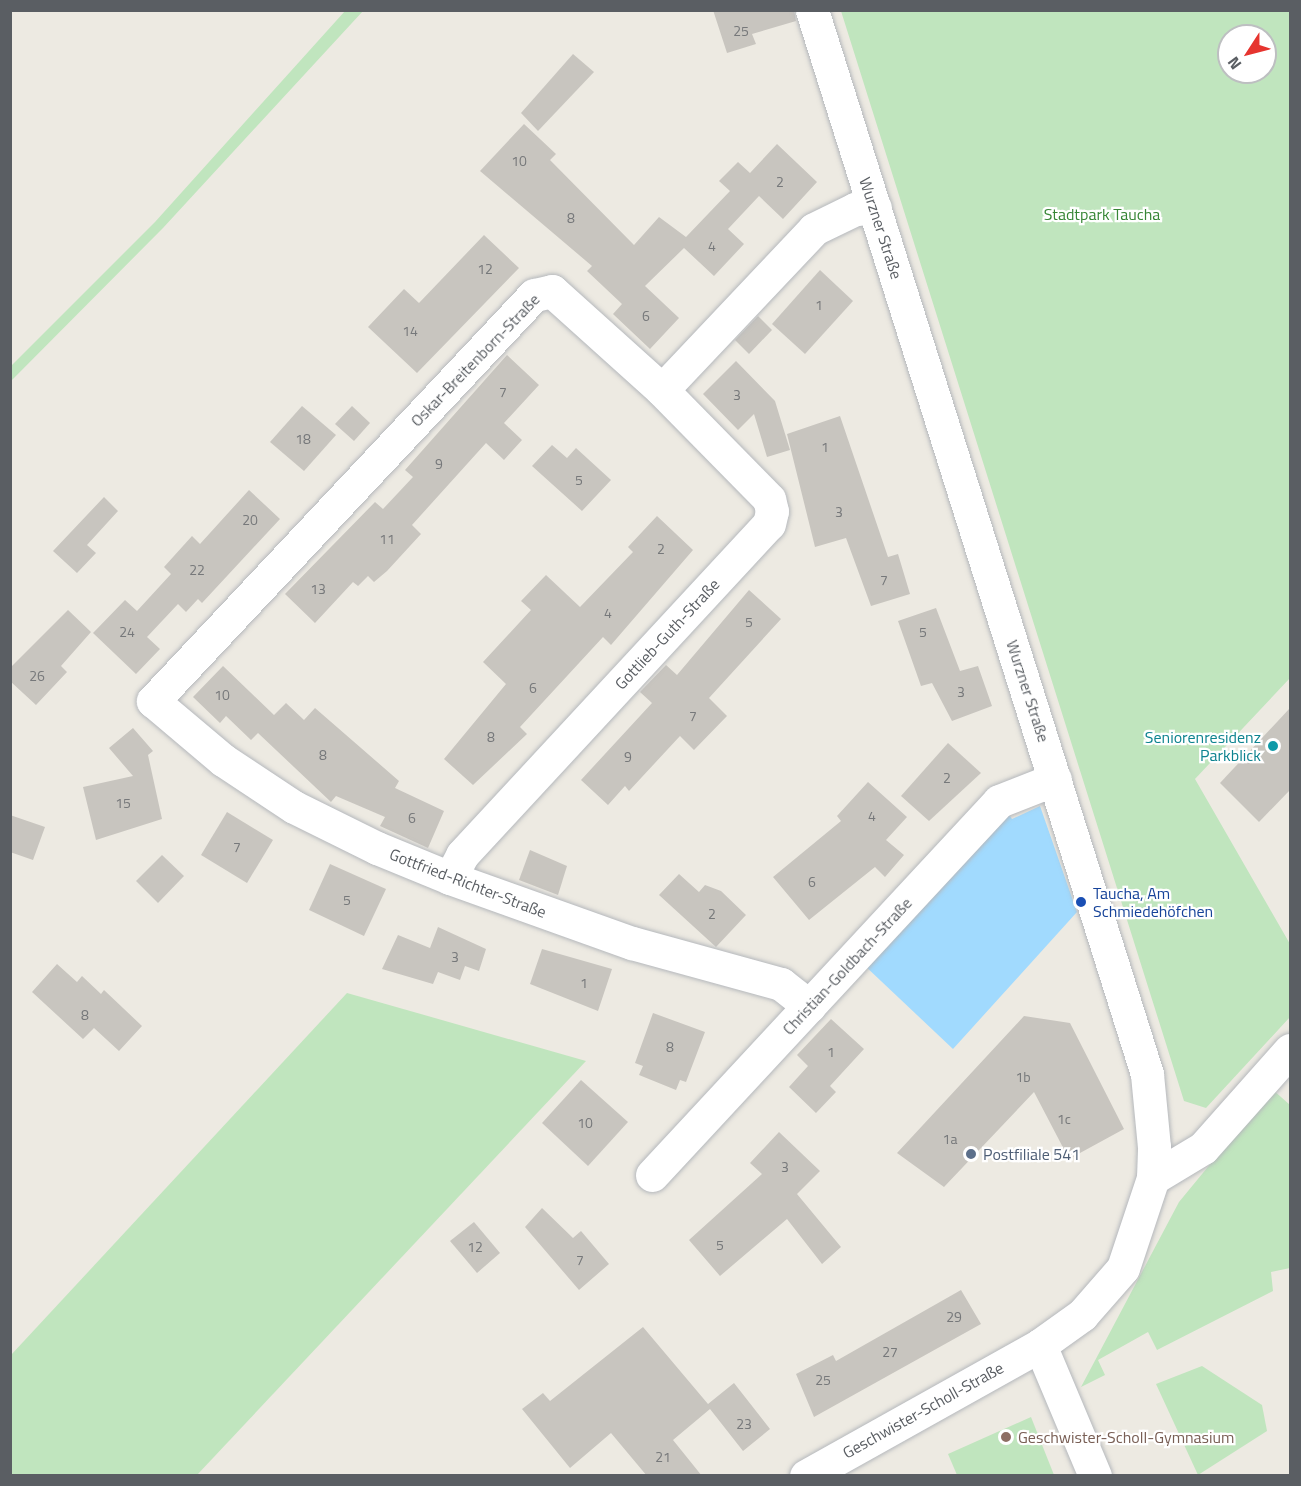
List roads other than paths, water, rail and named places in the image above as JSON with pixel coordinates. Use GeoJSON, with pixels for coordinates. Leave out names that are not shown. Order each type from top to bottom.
{"type":"FeatureCollection","features":[{"type":"Feature","properties":{"kind":"street","name":"Wurzner Straße"},"geometry":{"type":"LineString","coordinates":[[812,10],[1147,1074],[1153,1178],[1118,1275],[1082,1315],[1040,1345]]}},
{"type":"Feature","properties":{"kind":"street"},"geometry":{"type":"LineString","coordinates":[[662,390],[814,229],[855,209],[875,208]]}},
{"type":"Feature","properties":{"kind":"street","name":"Oskar-Breitenborn-Straße"},"geometry":{"type":"LineString","coordinates":[[153,701],[534,295],[552,291],[662,390]]}},
{"type":"Feature","properties":{"kind":"street","name":"Gottlieb-Guth-Straße"},"geometry":{"type":"LineString","coordinates":[[450,878],[462,855],[769,524],[769,499],[662,390]]}},
{"type":"Feature","properties":{"kind":"street","name":"Gottfried-Richter-Straße"},"geometry":{"type":"LineString","coordinates":[[153,701],[223,760],[294,807],[450,878],[709,968],[781,984],[809,1006]]}},
{"type":"Feature","properties":{"kind":"street","name":"Christian-Goldbach-Straße"},"geometry":{"type":"LineString","coordinates":[[652,1175],[999,801],[1056,779]]}},
{"type":"Feature","properties":{"kind":"street"},"geometry":{"type":"LineString","coordinates":[[1153,1178],[1203,1148],[1290,1050]]}},
{"type":"Feature","properties":{"kind":"street"},"geometry":{"type":"LineString","coordinates":[[1040,1345],[1095,1476]]}},
{"type":"Feature","properties":{"kind":"street","name":"Geschwister-Scholl-Straße"},"geometry":{"type":"LineString","coordinates":[[806,1476],[1040,1345]]}},
{"type":"Feature","properties":{"kind":"water"},"geometry":{"type":"Polygon","coordinates":[[[1040,806],[1077,912],[953,1049],[863,964],[1006,810],[1012,819],[1040,806]]]}},
{"type":"Feature","properties":{"kind":"place","name":"Seniorenresidenz Parkblick"},"geometry":{"type":"Point","coordinates":[1273,746]}},
{"type":"Feature","properties":{"kind":"place","name":"Taucha, Am Schmiedehöfchen"},"geometry":{"type":"Point","coordinates":[1081,902]}},
{"type":"Feature","properties":{"kind":"place","name":"Postfiliale 541"},"geometry":{"type":"Point","coordinates":[971,1154]}},
{"type":"Feature","properties":{"kind":"place","name":"Geschwister-Scholl-Gymnasium"},"geometry":{"type":"Point","coordinates":[1006,1437]}},
{"type":"Feature","properties":{"kind":"park label","name":"Stadtpark Taucha"},"geometry":{"type":"Point","coordinates":[1102,214]}}]}
